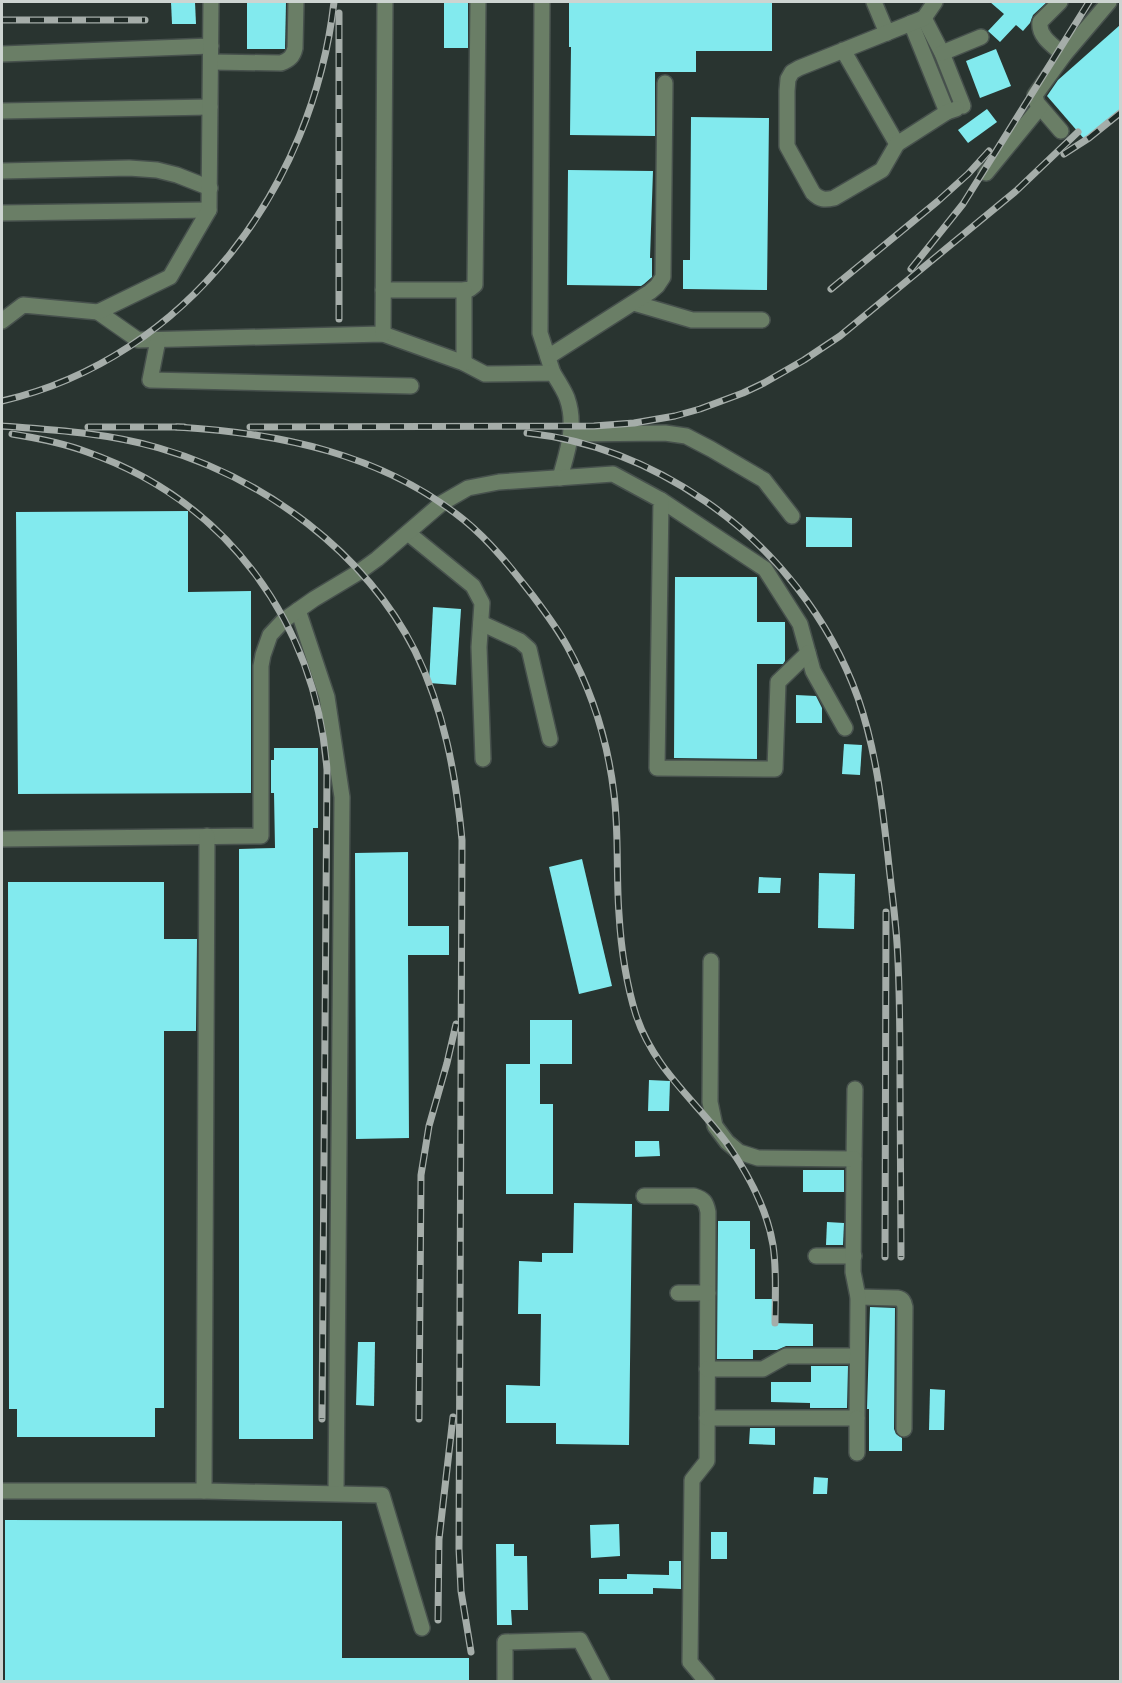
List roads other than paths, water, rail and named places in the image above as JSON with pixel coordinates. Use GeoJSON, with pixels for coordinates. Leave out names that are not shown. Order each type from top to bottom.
{"type":"FeatureCollection","features":[{"type":"Feature","properties":{"kind":"street"},"geometry":{"type":"LineString","coordinates":[[98,312],[170,277],[209,210],[211,2]]}},
{"type":"Feature","properties":{"kind":"street"},"geometry":{"type":"LineString","coordinates":[[211,62],[280,63],[288,60],[295,48],[296,2]]}},
{"type":"Feature","properties":{"kind":"street"},"geometry":{"type":"LineString","coordinates":[[383,334],[385,2]]}},
{"type":"Feature","properties":{"kind":"street"},"geometry":{"type":"LineString","coordinates":[[383,290],[464,290],[475,285],[478,2]]}},
{"type":"Feature","properties":{"kind":"street"},"geometry":{"type":"LineString","coordinates":[[542,2],[540,333],[554,373],[567,399],[572,426],[560,478]]}},
{"type":"Feature","properties":{"kind":"street"},"geometry":{"type":"LineString","coordinates":[[874,2],[887,33]]}},
{"type":"Feature","properties":{"kind":"street"},"geometry":{"type":"LineString","coordinates":[[917,21],[942,53],[966,105],[947,112],[897,144],[882,170],[834,198],[825,200],[819,198],[813,193],[787,146],[787,91],[788,80],[792,72],[917,21],[935,2]]}},
{"type":"Feature","properties":{"kind":"street"},"geometry":{"type":"LineString","coordinates":[[1060,2],[1040,22],[1040,27],[1041,34],[1064,55]]}},
{"type":"Feature","properties":{"kind":"street"},"geometry":{"type":"LineString","coordinates":[[1061,131],[1035,100],[1037,92],[1064,55],[1109,2]]}},
{"type":"Feature","properties":{"kind":"street"},"geometry":{"type":"LineString","coordinates":[[917,21],[947,112]]}},
{"type":"Feature","properties":{"kind":"street"},"geometry":{"type":"LineString","coordinates":[[942,53],[981,37]]}},
{"type":"Feature","properties":{"kind":"street"},"geometry":{"type":"LineString","coordinates":[[2,54],[211,46]]}},
{"type":"Feature","properties":{"kind":"street"},"geometry":{"type":"LineString","coordinates":[[843,50],[897,144]]}},
{"type":"Feature","properties":{"kind":"street"},"geometry":{"type":"LineString","coordinates":[[548,357],[633,303],[657,286],[663,277],[665,83]]}},
{"type":"Feature","properties":{"kind":"street"},"geometry":{"type":"LineString","coordinates":[[2,111],[210,107]]}},
{"type":"Feature","properties":{"kind":"street"},"geometry":{"type":"LineString","coordinates":[[986,173],[1040,107]]}},
{"type":"Feature","properties":{"kind":"street"},"geometry":{"type":"LineString","coordinates":[[2,171],[129,168],[157,170],[210,188]]}},
{"type":"Feature","properties":{"kind":"street"},"geometry":{"type":"LineString","coordinates":[[2,213],[209,210]]}},
{"type":"Feature","properties":{"kind":"street"},"geometry":{"type":"LineString","coordinates":[[464,290],[464,363]]}},
{"type":"Feature","properties":{"kind":"street"},"geometry":{"type":"LineString","coordinates":[[633,303],[692,320],[762,320]]}},
{"type":"Feature","properties":{"kind":"street"},"geometry":{"type":"LineString","coordinates":[[2,321],[23,305],[98,312],[138,340],[383,334],[464,363],[485,374],[554,373]]}},
{"type":"Feature","properties":{"kind":"street"},"geometry":{"type":"LineString","coordinates":[[158,340],[150,380],[411,386]]}},
{"type":"Feature","properties":{"kind":"street"},"geometry":{"type":"LineString","coordinates":[[571,434],[665,433],[686,436],[711,448],[764,480],[792,516]]}},
{"type":"Feature","properties":{"kind":"street"},"geometry":{"type":"LineString","coordinates":[[2,839],[261,836],[263,655],[270,635],[284,620],[298,610],[359,572],[442,503],[468,488],[499,482],[613,474],[661,500],[765,569],[800,624],[813,671],[845,728]]}},
{"type":"Feature","properties":{"kind":"street"},"geometry":{"type":"LineString","coordinates":[[661,500],[657,768],[775,769],[778,682],[808,653]]}},
{"type":"Feature","properties":{"kind":"street"},"geometry":{"type":"LineString","coordinates":[[408,532],[473,586],[482,603],[479,647],[483,759]]}},
{"type":"Feature","properties":{"kind":"street"},"geometry":{"type":"LineString","coordinates":[[298,610],[327,697],[342,797],[336,1493]]}},
{"type":"Feature","properties":{"kind":"street"},"geometry":{"type":"LineString","coordinates":[[481,623],[520,641],[529,649],[550,740]]}},
{"type":"Feature","properties":{"kind":"street"},"geometry":{"type":"LineString","coordinates":[[204,1491],[207,836]]}},
{"type":"Feature","properties":{"kind":"street"},"geometry":{"type":"LineString","coordinates":[[711,961],[710,1102],[715,1126],[727,1142],[739,1152],[758,1158],[854,1159]]}},
{"type":"Feature","properties":{"kind":"street"},"geometry":{"type":"LineString","coordinates":[[855,1089],[853,1272],[858,1298],[857,1453]]}},
{"type":"Feature","properties":{"kind":"street"},"geometry":{"type":"LineString","coordinates":[[644,1196],[694,1196],[702,1198],[708,1212],[707,1461],[692,1480],[690,1662],[707,1682]]}},
{"type":"Feature","properties":{"kind":"street"},"geometry":{"type":"LineString","coordinates":[[816,1256],[854,1256]]}},
{"type":"Feature","properties":{"kind":"street"},"geometry":{"type":"LineString","coordinates":[[678,1293],[708,1293]]}},
{"type":"Feature","properties":{"kind":"street"},"geometry":{"type":"LineString","coordinates":[[858,1298],[897,1298],[904,1302],[904,1429]]}},
{"type":"Feature","properties":{"kind":"street"},"geometry":{"type":"LineString","coordinates":[[707,1369],[763,1369],[786,1356],[857,1356]]}},
{"type":"Feature","properties":{"kind":"street"},"geometry":{"type":"LineString","coordinates":[[707,1418],[857,1418]]}},
{"type":"Feature","properties":{"kind":"street"},"geometry":{"type":"LineString","coordinates":[[2,1491],[204,1491],[382,1495],[422,1628]]}},
{"type":"Feature","properties":{"kind":"street"},"geometry":{"type":"LineString","coordinates":[[505,1682],[505,1642],[580,1640],[602,1682]]}},
{"type":"Feature","properties":{"kind":"railway"},"geometry":{"type":"LineString","coordinates":[[2,401],[69,379],[129,346],[183,304],[230,254],[269,198],[299,136],[321,70],[334,2]]}},
{"type":"Feature","properties":{"kind":"railway"},"geometry":{"type":"LineString","coordinates":[[911,269],[963,204],[1089,2]]}},
{"type":"Feature","properties":{"kind":"railway"},"geometry":{"type":"LineString","coordinates":[[339,13],[339,319]]}},
{"type":"Feature","properties":{"kind":"railway"},"geometry":{"type":"LineString","coordinates":[[2,20],[145,20]]}},
{"type":"Feature","properties":{"kind":"railway"},"geometry":{"type":"LineString","coordinates":[[1064,154],[1089,138],[1120,113]]}},
{"type":"Feature","properties":{"kind":"railway"},"geometry":{"type":"LineString","coordinates":[[250,427],[594,426],[634,423],[700,409],[764,383],[840,336],[1016,191],[1078,132]]}},
{"type":"Feature","properties":{"kind":"railway"},"geometry":{"type":"LineString","coordinates":[[831,289],[938,201],[989,151]]}},
{"type":"Feature","properties":{"kind":"railway"},"geometry":{"type":"LineString","coordinates":[[2,426],[100,436],[159,448],[198,461],[236,478],[273,499],[340,551],[369,582],[394,615],[415,651],[434,696],[452,767],[462,840],[459,1549],[461,1591],[471,1652]]}},
{"type":"Feature","properties":{"kind":"railway"},"geometry":{"type":"LineString","coordinates":[[88,427],[184,427]]}},
{"type":"Feature","properties":{"kind":"railway"},"geometry":{"type":"LineString","coordinates":[[177,427],[216,430],[291,442],[328,451],[399,478],[432,497],[483,537],[501,556],[555,626],[584,681],[598,718],[608,756],[616,809],[621,940],[632,1003],[653,1052],[726,1142],[755,1191],[766,1218],[773,1245],[775,1323]]}},
{"type":"Feature","properties":{"kind":"railway"},"geometry":{"type":"LineString","coordinates":[[527,433],[575,441],[620,456],[664,476],[705,501],[754,540],[797,588],[832,640],[846,669],[864,718],[878,777],[895,921],[900,1011],[901,1257]]}},
{"type":"Feature","properties":{"kind":"railway"},"geometry":{"type":"LineString","coordinates":[[12,434],[50,441],[87,452],[137,474],[182,502],[222,535],[255,574],[283,618],[305,665],[319,716],[327,770],[322,1419]]}},
{"type":"Feature","properties":{"kind":"railway"},"geometry":{"type":"LineString","coordinates":[[885,1257],[886,912]]}},
{"type":"Feature","properties":{"kind":"railway"},"geometry":{"type":"LineString","coordinates":[[419,1419],[421,1175],[429,1126],[456,1024]]}},
{"type":"Feature","properties":{"kind":"railway"},"geometry":{"type":"LineString","coordinates":[[438,1620],[439,1539],[453,1417]]}}]}
